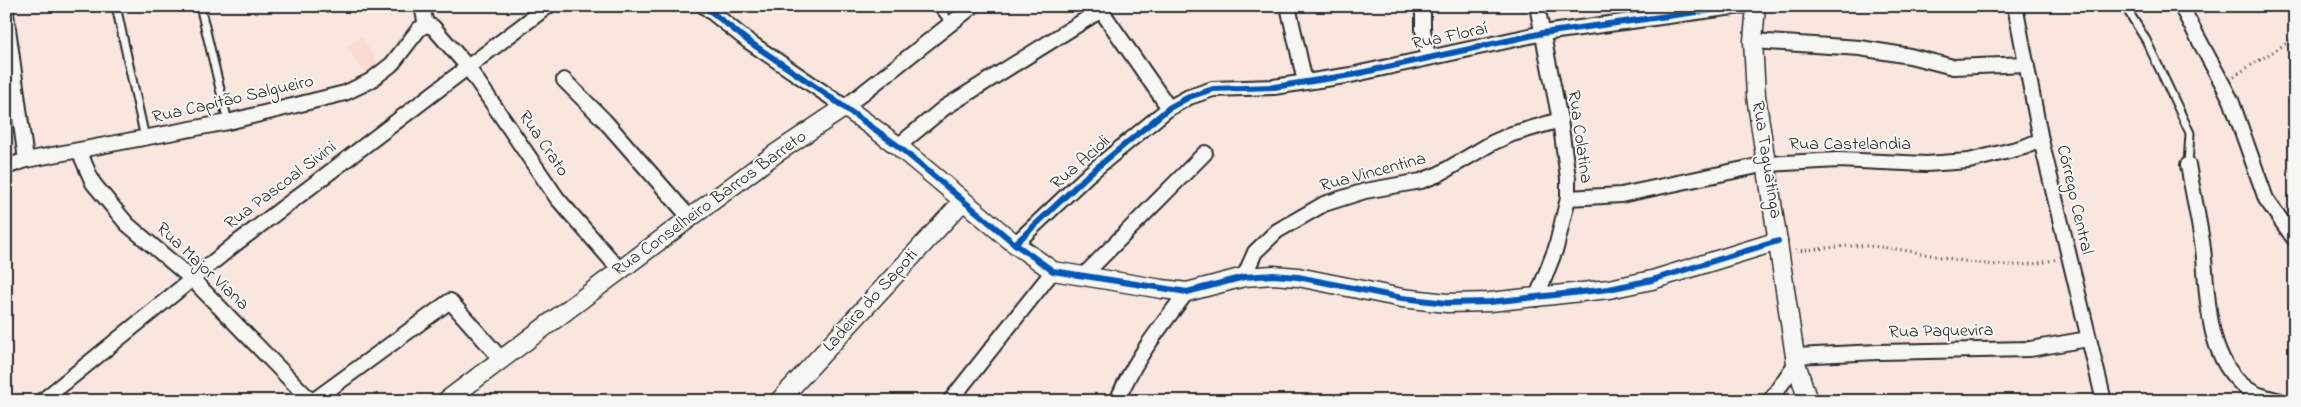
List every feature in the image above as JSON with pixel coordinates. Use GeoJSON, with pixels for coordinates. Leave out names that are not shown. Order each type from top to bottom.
{"type":"FeatureCollection","features":[{"type":"Feature","properties":{"kind":"street"},"geometry":{"type":"LineString","coordinates":[[422,6],[426,26]]}},
{"type":"Feature","properties":{"kind":"street","name":"Rua Pascoal Sivini"},"geometry":{"type":"LineString","coordinates":[[42,401],[234,245],[548,6]]}},
{"type":"Feature","properties":{"kind":"street"},"geometry":{"type":"LineString","coordinates":[[704,6],[748,41],[898,146],[1015,244],[1053,270],[1187,292],[1244,277],[1273,275],[1298,277],[1402,298],[1447,303],[1536,299],[1610,289],[1779,247]]}},
{"type":"Feature","properties":{"kind":"street","name":"Rua Conselheiro Barros Barreto"},"geometry":{"type":"LineString","coordinates":[[446,401],[775,154],[844,107],[973,6]]}},
{"type":"Feature","properties":{"kind":"street"},"geometry":{"type":"LineString","coordinates":[[1288,6],[1305,82]]}},
{"type":"Feature","properties":{"kind":"street"},"geometry":{"type":"LineString","coordinates":[[1423,6],[1423,30],[1428,57]]}},
{"type":"Feature","properties":{"kind":"street","name":"Rua Colatina"},"geometry":{"type":"LineString","coordinates":[[1536,299],[1556,248],[1568,198],[1568,178],[1560,120],[1537,6]]}},
{"type":"Feature","properties":{"kind":"street","name":"Rua Floraí"},"geometry":{"type":"LineString","coordinates":[[1169,108],[1189,97],[1212,89],[1274,87],[1351,74],[1543,33],[1741,6]]}},
{"type":"Feature","properties":{"kind":"street","name":"Rua Taguatinga"},"geometry":{"type":"LineString","coordinates":[[1756,6],[1753,40],[1756,96],[1795,360],[1808,401]]}},
{"type":"Feature","properties":{"kind":"street","name":"Córrego Central"},"geometry":{"type":"LineString","coordinates":[[2015,6],[2041,140],[2104,401]]}},
{"type":"Feature","properties":{"kind":"street"},"geometry":{"type":"LineString","coordinates":[[2180,6],[2223,83],[2242,126],[2266,200],[2295,240]]}},
{"type":"Feature","properties":{"kind":"street"},"geometry":{"type":"LineString","coordinates":[[898,146],[944,108],[1099,8],[1169,108]]}},
{"type":"Feature","properties":{"kind":"street"},"geometry":{"type":"LineString","coordinates":[[6,14],[26,160]]}},
{"type":"Feature","properties":{"kind":"street","name":"Rua Capitão Salgueiro"},"geometry":{"type":"LineString","coordinates":[[6,166],[26,160],[228,122],[291,108],[345,93],[370,81],[392,64],[419,29],[426,26]]}},
{"type":"Feature","properties":{"kind":"street","name":"Rua Crato"},"geometry":{"type":"LineString","coordinates":[[426,26],[433,27],[467,66],[557,198],[620,270]]}},
{"type":"Feature","properties":{"kind":"street"},"geometry":{"type":"LineString","coordinates":[[1753,40],[1860,48],[1910,56],[1953,67],[2027,64]]}},
{"type":"Feature","properties":{"kind":"street"},"geometry":{"type":"LineString","coordinates":[[564,80],[604,120],[690,218]]}},
{"type":"Feature","properties":{"kind":"street","name":"Rua Acioli"},"geometry":{"type":"LineString","coordinates":[[1015,244],[1089,174],[1169,108]]}},
{"type":"Feature","properties":{"kind":"street","name":"Rua Vincentina"},"geometry":{"type":"LineString","coordinates":[[1244,277],[1255,252],[1277,231],[1324,204],[1365,191],[1421,181],[1439,174],[1492,142],[1560,120]]}},
{"type":"Feature","properties":{"kind":"street","name":"Rua Castelandia"},"geometry":{"type":"LineString","coordinates":[[1568,198],[1621,195],[1767,164],[1838,160],[1945,163],[1990,157],[2041,140]]}},
{"type":"Feature","properties":{"kind":"street","name":"Rua Major Viana"},"geometry":{"type":"LineString","coordinates":[[79,151],[93,183],[127,224],[193,280],[312,401]]}},
{"type":"Feature","properties":{"kind":"street"},"geometry":{"type":"LineString","coordinates":[[1083,276],[1205,152]]}},
{"type":"Feature","properties":{"kind":"street"},"geometry":{"type":"LineString","coordinates":[[2188,165],[2203,247],[2210,313],[2220,353],[2230,372],[2246,388],[2262,396],[2281,401]]}},
{"type":"Feature","properties":{"kind":"street","name":"Ladeira do Sapoti"},"geometry":{"type":"LineString","coordinates":[[779,401],[963,200]]}},
{"type":"Feature","properties":{"kind":"street"},"geometry":{"type":"LineString","coordinates":[[950,401],[1053,270]]}},
{"type":"Feature","properties":{"kind":"street"},"geometry":{"type":"LineString","coordinates":[[1117,401],[1131,369],[1156,331],[1187,292]]}},
{"type":"Feature","properties":{"kind":"street"},"geometry":{"type":"LineString","coordinates":[[312,401],[450,301],[502,360]]}},
{"type":"Feature","properties":{"kind":"street","name":"Rua Paquevira"},"geometry":{"type":"LineString","coordinates":[[1795,360],[1878,352],[2030,349],[2088,339]]}},
{"type":"Feature","properties":{"kind":"street"},"geometry":{"type":"LineString","coordinates":[[1770,401],[1795,360]]}},
{"type":"Feature","properties":{"kind":"lane"},"geometry":{"type":"LineString","coordinates":[[116,6],[145,138]]}},
{"type":"Feature","properties":{"kind":"lane"},"geometry":{"type":"LineString","coordinates":[[200,6],[228,122]]}},
{"type":"Feature","properties":{"kind":"lane"},"geometry":{"type":"LineString","coordinates":[[937,6],[952,23]]}},
{"type":"Feature","properties":{"kind":"lane"},"geometry":{"type":"LineString","coordinates":[[2125,6],[2146,40],[2190,133],[2188,165]]}},
{"type":"Feature","properties":{"kind":"path"},"geometry":{"type":"LineString","coordinates":[[2223,83],[2295,38]]}},
{"type":"Feature","properties":{"kind":"path"},"geometry":{"type":"LineString","coordinates":[[1779,247],[1869,246],[1998,265],[2046,262],[2069,256]]}},
{"type":"Feature","properties":{"kind":"shaded area"},"geometry":{"type":"Polygon","coordinates":[[[361,37],[382,69],[368,78],[346,47],[361,37]]]}},
{"type":"Feature","properties":{"kind":"cycle path"},"geometry":{"type":"LineString","coordinates":[[704,6],[748,41],[898,146],[1015,244],[1053,271],[1187,292],[1244,277],[1273,275],[1298,277],[1402,298],[1447,303],[1490,302],[1609,289],[1652,280],[1778,241]]}},
{"type":"Feature","properties":{"kind":"cycle path"},"geometry":{"type":"LineString","coordinates":[[1015,244],[1089,174],[1169,108],[1189,97],[1213,89],[1274,87],[1351,75],[1543,33],[1741,6]]}}]}
